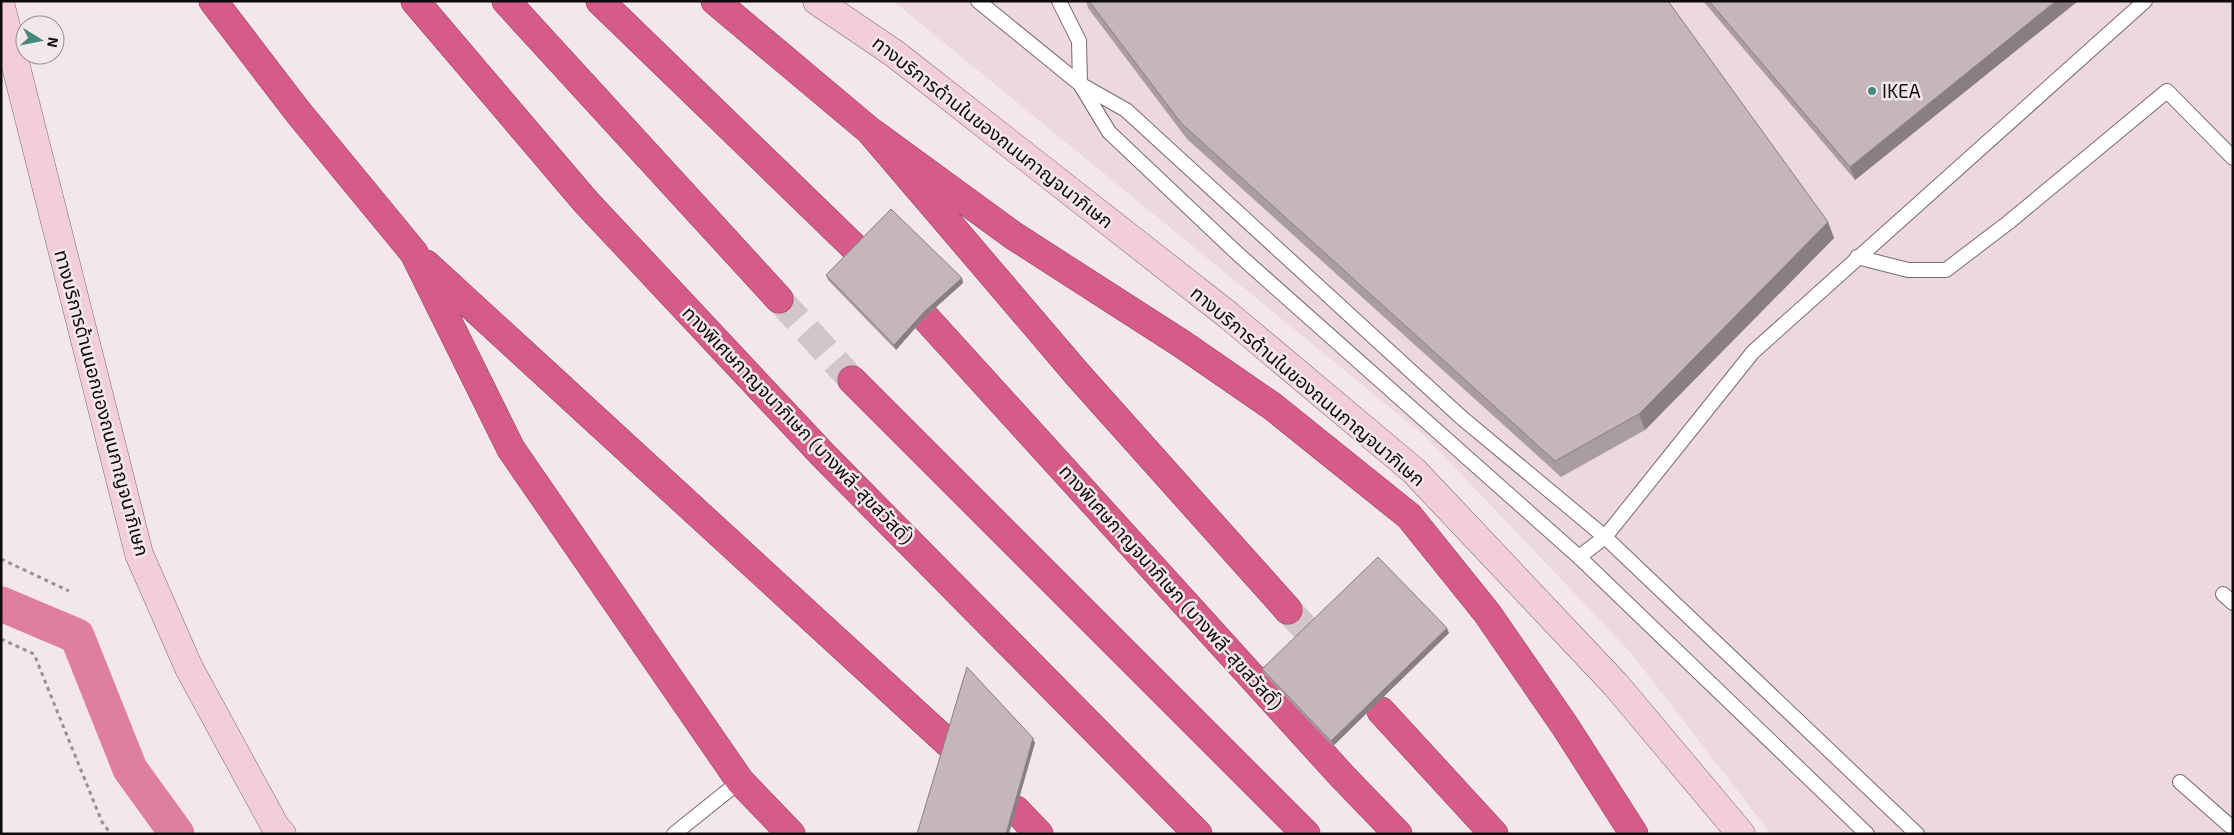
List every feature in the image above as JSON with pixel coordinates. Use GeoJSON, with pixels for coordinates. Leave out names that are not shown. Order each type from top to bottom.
{"type":"FeatureCollection","features":[{"type":"Feature","properties":{"kind":"highway"},"geometry":{"type":"LineString","coordinates":[[213,1],[298,112],[414,253],[674,489],[948,743]]}},
{"type":"Feature","properties":{"kind":"highway","name":"ทางพิเศษกาญจนาภิเษก (บางพลี-สุขสวัสดิ์)"},"geometry":{"type":"LineString","coordinates":[[415,1],[586,202],[823,455],[1198,834]]}},
{"type":"Feature","properties":{"kind":"highway"},"geometry":{"type":"LineString","coordinates":[[506,1],[779,299]]}},
{"type":"Feature","properties":{"kind":"highway"},"geometry":{"type":"LineString","coordinates":[[600,1],[858,251]]}},
{"type":"Feature","properties":{"kind":"highway"},"geometry":{"type":"LineString","coordinates":[[715,1],[870,131],[1014,236],[1182,344],[1272,406],[1408,516],[1486,613],[1565,726],[1634,834]]}},
{"type":"Feature","properties":{"kind":"highway"},"geometry":{"type":"LineString","coordinates":[[870,131],[1078,375],[1168,478],[1288,610]]}},
{"type":"Feature","properties":{"kind":"highway"},"geometry":{"type":"LineString","coordinates":[[414,253],[511,450],[740,781],[791,834]]}},
{"type":"Feature","properties":{"kind":"highway","name":"ทางพิเศษกาญจนาภิเษก (บางพลี-สุขสวัสดิ์)"},"geometry":{"type":"LineString","coordinates":[[926,317],[1342,776],[1398,834]]}},
{"type":"Feature","properties":{"kind":"highway"},"geometry":{"type":"LineString","coordinates":[[852,380],[1306,834]]}},
{"type":"Feature","properties":{"kind":"highway"},"geometry":{"type":"LineString","coordinates":[[1381,711],[1494,834]]}},
{"type":"Feature","properties":{"kind":"highway"},"geometry":{"type":"LineString","coordinates":[[1016,810],[1039,834]]}},
{"type":"Feature","properties":{"kind":"main road","name":"ทางบริการด้านในของถนนกาญจนาภิเษก"},"geometry":{"type":"LineString","coordinates":[[817,1],[895,54],[1220,309],[1414,471],[1616,685],[1741,834]]}},
{"type":"Feature","properties":{"kind":"main road","name":"ทางบริการด้านนอกของถนนกาญจนาภิเษก"},"geometry":{"type":"LineString","coordinates":[[1,7],[139,554],[189,668],[275,826],[282,834]]}},
{"type":"Feature","properties":{"kind":"lane"},"geometry":{"type":"LineString","coordinates":[[978,1],[1080,84],[1126,110],[1462,418],[1605,537],[1917,834]]}},
{"type":"Feature","properties":{"kind":"lane"},"geometry":{"type":"LineString","coordinates":[[1058,1],[1079,41],[1080,84],[1109,132],[1239,255],[1579,557],[1867,834]]}},
{"type":"Feature","properties":{"kind":"lane"},"geometry":{"type":"LineString","coordinates":[[1579,557],[1605,537],[1753,352],[2145,1]]}},
{"type":"Feature","properties":{"kind":"lane"},"geometry":{"type":"LineString","coordinates":[[1857,258],[1908,270],[1946,270],[2008,222],[2167,91],[2233,158]]}},
{"type":"Feature","properties":{"kind":"lane"},"geometry":{"type":"LineString","coordinates":[[674,834],[740,781]]}},
{"type":"Feature","properties":{"kind":"lane"},"geometry":{"type":"LineString","coordinates":[[2180,782],[2230,826]]}},
{"type":"Feature","properties":{"kind":"path"},"geometry":{"type":"LineString","coordinates":[[1,559],[68,591]]}},
{"type":"Feature","properties":{"kind":"path"},"geometry":{"type":"LineString","coordinates":[[1,639],[34,654],[102,822],[111,834]]}},
{"type":"Feature","properties":{"kind":"shaded area"},"geometry":{"type":"Polygon","coordinates":[[[893,1],[2233,1],[2233,834],[1771,834],[1631,653],[1426,437],[893,1]]]}},
{"type":"Feature","properties":{"kind":"building"},"geometry":{"type":"Polygon","coordinates":[[[1089,1],[1668,1],[1828,222],[1639,414],[1555,461],[1181,123],[1089,1]]]}},
{"type":"Feature","properties":{"kind":"building","name":"IKEA"},"geometry":{"type":"Polygon","coordinates":[[[1709,1],[2056,1],[1850,167],[1709,1]]]}},
{"type":"Feature","properties":{"kind":"building"},"geometry":{"type":"Polygon","coordinates":[[[891,209],[962,278],[924,312],[894,345],[826,275],[891,209]]]}},
{"type":"Feature","properties":{"kind":"building"},"geometry":{"type":"Polygon","coordinates":[[[1378,557],[1447,628],[1331,741],[1262,669],[1378,557]]]}},
{"type":"Feature","properties":{"kind":"building"},"geometry":{"type":"Polygon","coordinates":[[[967,667],[1033,738],[1006,834],[917,834],[967,667]]]}},
{"type":"Feature","properties":{"kind":"waterway"},"geometry":{"type":"LineString","coordinates":[[1,604],[77,636],[130,769],[177,834]]}},
{"type":"Feature","properties":{"kind":"tunnel"},"geometry":{"type":"LineString","coordinates":[[779,299],[852,380]]}},
{"type":"Feature","properties":{"kind":"tunnel"},"geometry":{"type":"LineString","coordinates":[[1288,610],[1330,654]]}},
{"type":"Feature","properties":{"kind":"place","name":"IKEA"},"geometry":{"type":"Point","coordinates":[1872,91]}}]}
